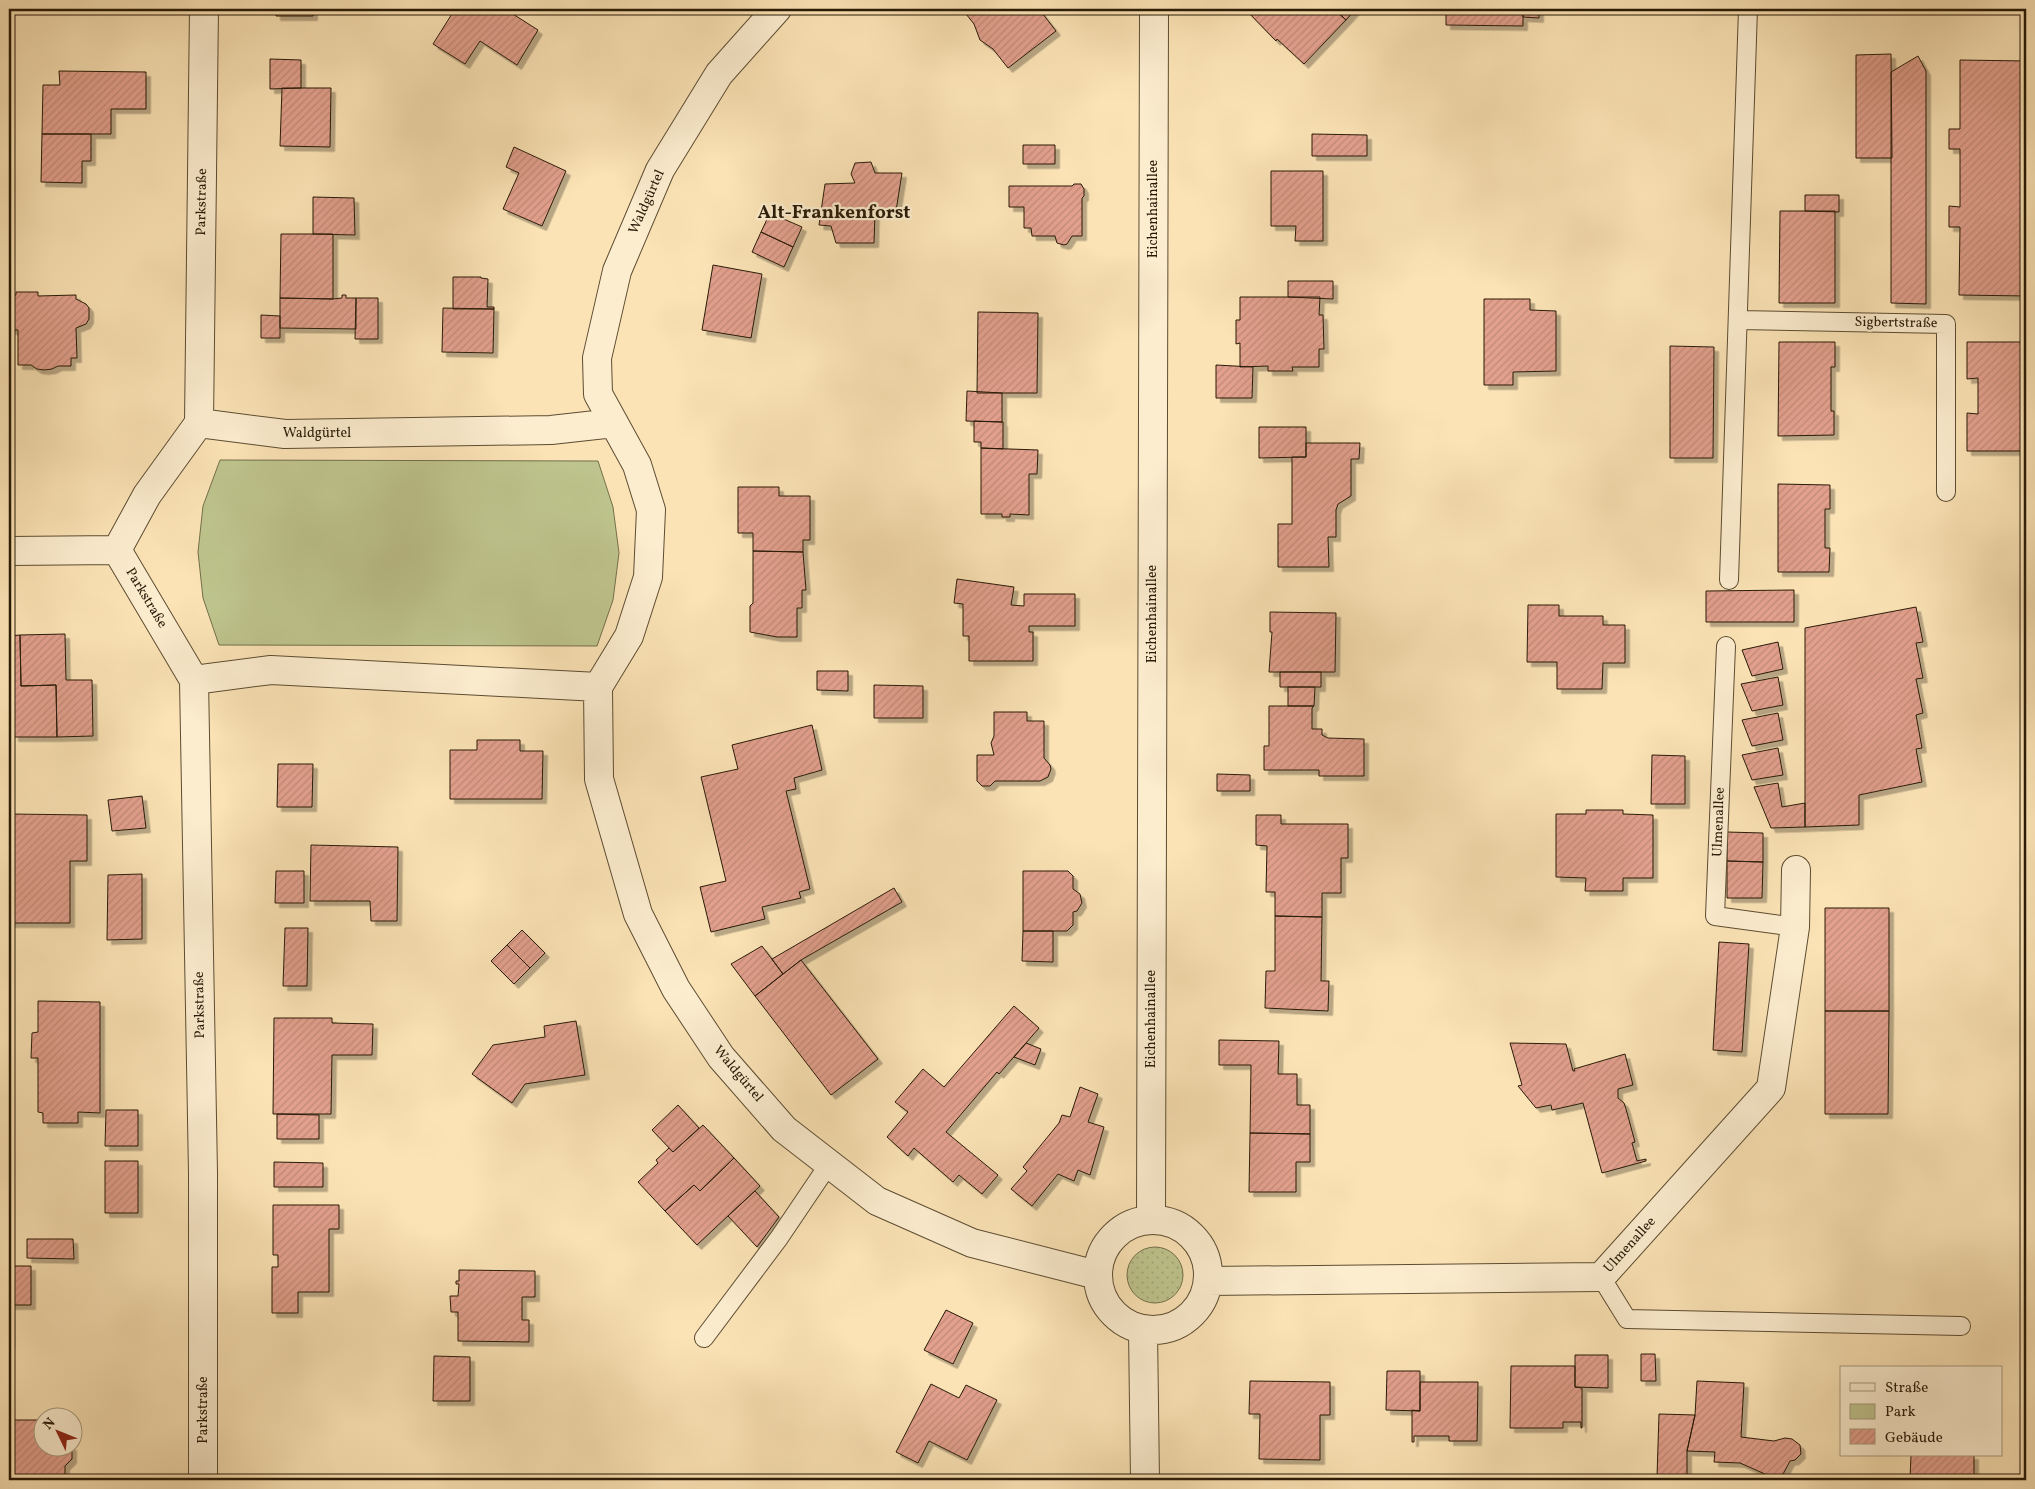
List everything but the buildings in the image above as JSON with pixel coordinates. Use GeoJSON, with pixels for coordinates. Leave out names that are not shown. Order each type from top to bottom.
{"type":"FeatureCollection","features":[{"type":"Feature","properties":{"kind":"street","name":"Parkstraße"},"geometry":{"type":"LineString","coordinates":[[200,423],[204,9]]}},
{"type":"Feature","properties":{"kind":"street","name":"Waldgürtel"},"geometry":{"type":"LineString","coordinates":[[777,9],[719,74],[660,170],[617,271],[597,358],[598,394],[637,465],[650,510],[648,577],[629,636],[598,687],[599,779],[638,914],[676,989],[721,1056],[784,1129],[877,1201],[972,1243],[1097,1275]]}},
{"type":"Feature","properties":{"kind":"street","name":"Eichenhainallee"},"geometry":{"type":"LineString","coordinates":[[1150,1219],[1154,9]]}},
{"type":"Feature","properties":{"kind":"street","name":"Waldgürtel"},"geometry":{"type":"LineString","coordinates":[[200,423],[285,434],[552,430],[614,423]]}},
{"type":"Feature","properties":{"kind":"street"},"geometry":{"type":"LineString","coordinates":[[9,551],[117,550],[147,495],[200,423]]}},
{"type":"Feature","properties":{"kind":"street","name":"Parkstraße"},"geometry":{"type":"LineString","coordinates":[[117,550],[194,680],[203,1173],[203,1480]]}},
{"type":"Feature","properties":{"kind":"street"},"geometry":{"type":"LineString","coordinates":[[194,680],[271,670],[598,687]]}},
{"type":"Feature","properties":{"kind":"street","name":"Ulmenallee"},"geometry":{"type":"LineString","coordinates":[[1209,1281],[1601,1277],[1771,1088],[1795,927],[1796,870]]}},
{"type":"Feature","properties":{"kind":"street"},"geometry":{"type":"LineString","coordinates":[[1150,1219],[1170,1221],[1187,1230],[1200,1244],[1208,1262],[1209,1281],[1202,1303],[1187,1320],[1166,1329],[1144,1330],[1125,1323],[1110,1311],[1101,1294],[1097,1275],[1101,1254],[1113,1236],[1130,1224],[1150,1219]]}},
{"type":"Feature","properties":{"kind":"street"},"geometry":{"type":"LineString","coordinates":[[1144,1330],[1145,1480]]}},
{"type":"Feature","properties":{"kind":"lane"},"geometry":{"type":"LineString","coordinates":[[1728,580],[1748,9]]}},
{"type":"Feature","properties":{"kind":"lane","name":"Sigbertstraße"},"geometry":{"type":"LineString","coordinates":[[1738,320],[1946,324],[1946,492]]}},
{"type":"Feature","properties":{"kind":"lane","name":"Ulmenallee"},"geometry":{"type":"LineString","coordinates":[[1726,646],[1715,916],[1795,927]]}},
{"type":"Feature","properties":{"kind":"lane"},"geometry":{"type":"LineString","coordinates":[[704,1338],[779,1238],[829,1164]]}},
{"type":"Feature","properties":{"kind":"lane"},"geometry":{"type":"LineString","coordinates":[[1601,1277],[1627,1319],[1961,1326]]}},
{"type":"Feature","properties":{"kind":"green space"},"geometry":{"type":"Polygon","coordinates":[[[220,460],[598,461],[613,507],[619,553],[613,600],[597,646],[219,645],[203,598],[198,552],[203,506],[220,460]]]}},
{"type":"Feature","properties":{"kind":"green space"},"geometry":{"type":"Polygon","coordinates":[[[1155,1247],[1166,1249],[1175,1255],[1181,1264],[1183,1275],[1181,1286],[1175,1295],[1166,1301],[1155,1303],[1144,1301],[1135,1295],[1129,1286],[1127,1275],[1129,1264],[1135,1255],[1144,1249],[1155,1247]]]}},
{"type":"Feature","properties":{"kind":"district","name":"Alt-Frankenforst"},"geometry":{"type":"Point","coordinates":[834,213]}}]}
